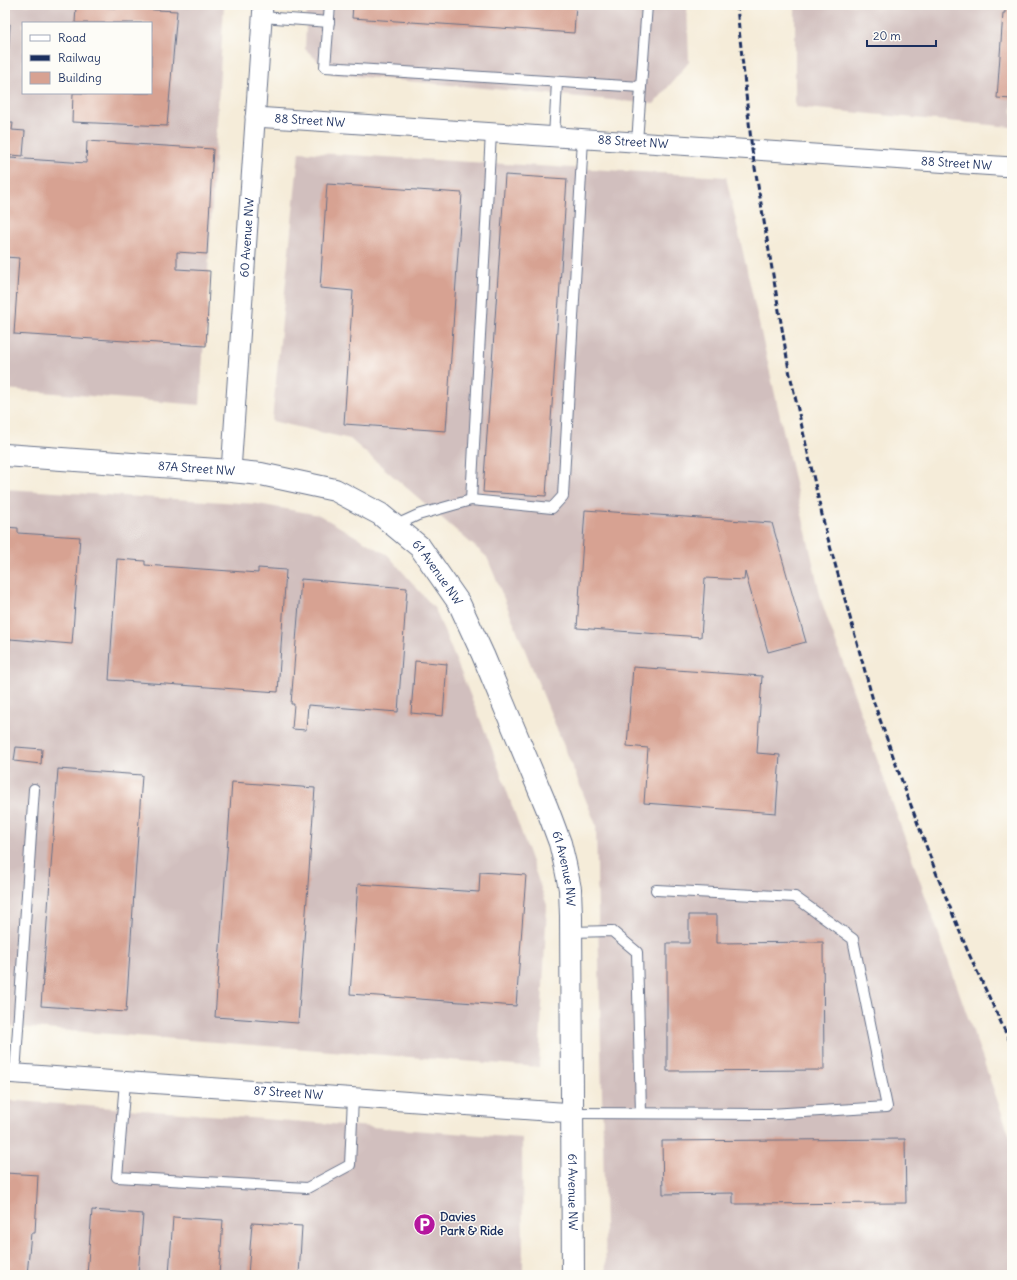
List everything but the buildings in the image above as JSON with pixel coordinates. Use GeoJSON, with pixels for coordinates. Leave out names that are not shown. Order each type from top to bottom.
{"type":"FeatureCollection","features":[{"type":"Feature","properties":{"kind":"street","name":"60 Avenue NW"},"geometry":{"type":"LineString","coordinates":[[231,470],[262,11]]}},
{"type":"Feature","properties":{"kind":"street","name":"88 Street NW"},"geometry":{"type":"LineString","coordinates":[[255,117],[1012,167]]}},
{"type":"Feature","properties":{"kind":"street","name":"87A Street NW"},"geometry":{"type":"LineString","coordinates":[[5,455],[231,470],[262,474],[335,490],[387,520]]}},
{"type":"Feature","properties":{"kind":"street","name":"61 Avenue NW"},"geometry":{"type":"LineString","coordinates":[[387,520],[420,547],[459,603],[483,655],[547,808],[560,843],[570,889],[573,1275]]}},
{"type":"Feature","properties":{"kind":"street","name":"87 Street NW"},"geometry":{"type":"LineString","coordinates":[[10,1074],[572,1113]]}},
{"type":"Feature","properties":{"kind":"lane"},"geometry":{"type":"LineString","coordinates":[[330,5],[325,67],[641,87]]}},
{"type":"Feature","properties":{"kind":"lane"},"geometry":{"type":"LineString","coordinates":[[637,142],[647,5]]}},
{"type":"Feature","properties":{"kind":"lane"},"geometry":{"type":"LineString","coordinates":[[262,11],[329,22]]}},
{"type":"Feature","properties":{"kind":"lane"},"geometry":{"type":"LineString","coordinates":[[554,137],[558,82]]}},
{"type":"Feature","properties":{"kind":"lane"},"geometry":{"type":"LineString","coordinates":[[471,500],[491,133]]}},
{"type":"Feature","properties":{"kind":"lane"},"geometry":{"type":"LineString","coordinates":[[387,520],[418,515],[471,500],[552,508],[563,496],[583,139]]}},
{"type":"Feature","properties":{"kind":"lane"},"geometry":{"type":"LineString","coordinates":[[10,1074],[34,789]]}},
{"type":"Feature","properties":{"kind":"lane"},"geometry":{"type":"LineString","coordinates":[[572,1113],[770,1114],[887,1107],[853,939],[795,897],[656,890]]}},
{"type":"Feature","properties":{"kind":"lane"},"geometry":{"type":"LineString","coordinates":[[571,932],[612,931],[637,952],[641,1113]]}},
{"type":"Feature","properties":{"kind":"lane"},"geometry":{"type":"LineString","coordinates":[[125,1082],[117,1177],[307,1188],[350,1165],[354,1098]]}},
{"type":"Feature","properties":{"kind":"shaded area"},"geometry":{"type":"Polygon","coordinates":[[[5,5],[224,5],[200,405],[5,389],[5,5]]]}},
{"type":"Feature","properties":{"kind":"shaded area"},"geometry":{"type":"Polygon","coordinates":[[[307,5],[687,5],[689,62],[654,104],[332,74],[305,49],[307,5]]]}},
{"type":"Feature","properties":{"kind":"shaded area"},"geometry":{"type":"Polygon","coordinates":[[[795,5],[1012,5],[1012,127],[795,107],[795,5]]]}},
{"type":"Feature","properties":{"kind":"shaded area"},"geometry":{"type":"Polygon","coordinates":[[[299,152],[726,177],[822,603],[1012,1142],[1012,1275],[606,1275],[596,825],[487,557],[350,439],[272,421],[299,152]]]}},
{"type":"Feature","properties":{"kind":"shaded area"},"geometry":{"type":"Polygon","coordinates":[[[5,489],[258,504],[319,515],[388,555],[435,609],[491,746],[547,905],[539,1067],[5,1026],[5,489]]]}},
{"type":"Feature","properties":{"kind":"shaded area"},"geometry":{"type":"Polygon","coordinates":[[[5,1100],[522,1138],[523,1275],[5,1275],[5,1100]]]}},
{"type":"Feature","properties":{"kind":"railway"},"geometry":{"type":"LineString","coordinates":[[737,5],[752,150],[789,370],[825,528],[873,700],[903,784],[968,952],[1012,1046]]}},
{"type":"Feature","properties":{"kind":"place","name":"Davies Park & Ride"},"geometry":{"type":"Point","coordinates":[424,1224]}}]}
